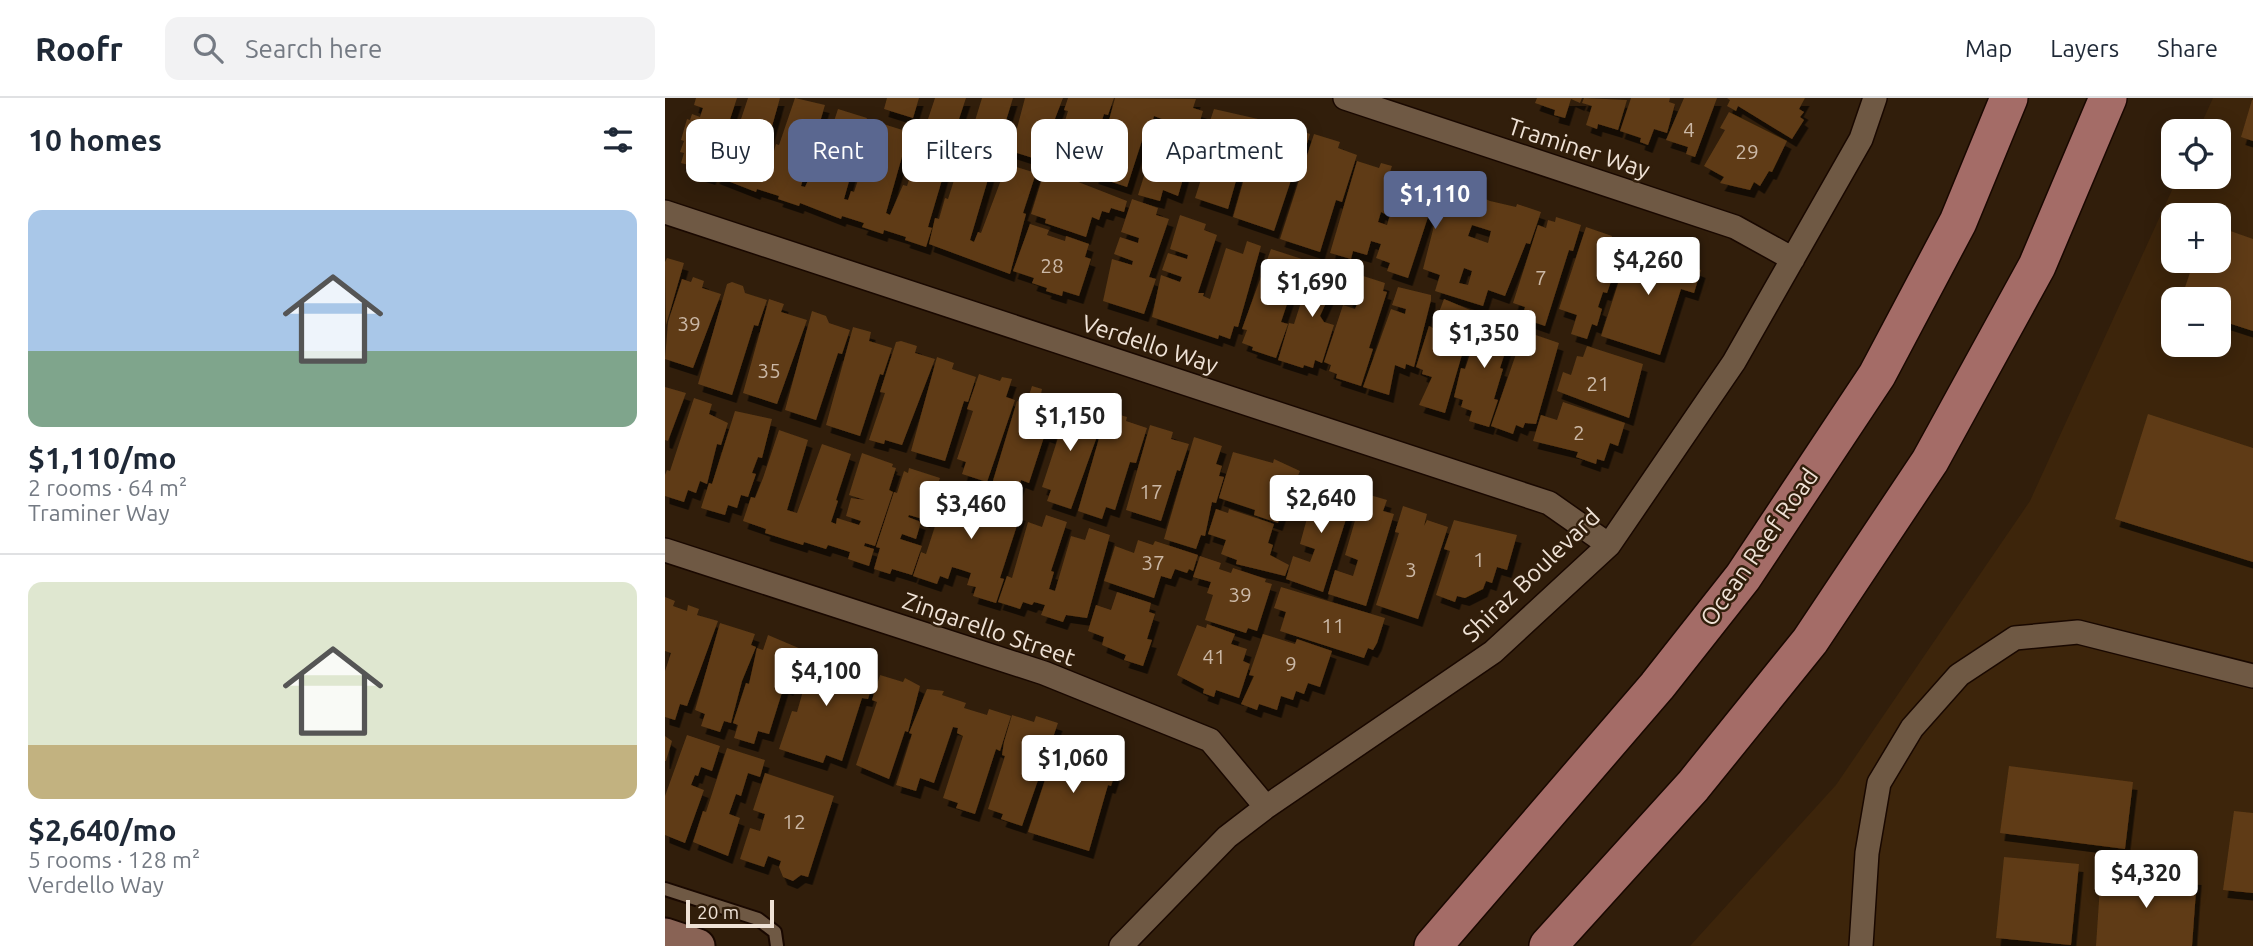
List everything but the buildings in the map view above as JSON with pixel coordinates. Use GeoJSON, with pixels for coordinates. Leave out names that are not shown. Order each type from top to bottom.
{"type":"FeatureCollection","features":[{"type":"Feature","properties":{"kind":"main road","name":"Ocean Reef Road"},"geometry":{"type":"LineString","coordinates":[[1433,946],[1657,687],[1743,577],[1877,374],[1958,222],[2008,98]]}},
{"type":"Feature","properties":{"kind":"main road"},"geometry":{"type":"LineString","coordinates":[[1548,946],[1693,786],[1810,641],[1930,461],[2037,266],[2108,98]]}},
{"type":"Feature","properties":{"kind":"street","name":"Traminer Way"},"geometry":{"type":"LineString","coordinates":[[1345,98],[1735,227],[1793,259]]}},
{"type":"Feature","properties":{"kind":"street","name":"Shiraz Boulevard"},"geometry":{"type":"LineString","coordinates":[[1121,946],[1227,837],[1266,807],[1493,652],[1609,545],[1734,362],[1861,139],[1875,98]]}},
{"type":"Feature","properties":{"kind":"street","name":"Verdello Way"},"geometry":{"type":"LineString","coordinates":[[665,212],[1549,503],[1609,545]]}},
{"type":"Feature","properties":{"kind":"street","name":"Zingarello Street"},"geometry":{"type":"LineString","coordinates":[[665,550],[1044,673],[1210,740],[1266,807]]}},
{"type":"Feature","properties":{"kind":"street"},"geometry":{"type":"LineString","coordinates":[[1861,946],[1867,853],[1879,783],[1912,728],[1959,675],[2015,638],[2078,632],[2253,676]]}},
{"type":"Feature","properties":{"kind":"street"},"geometry":{"type":"LineString","coordinates":[[665,935],[698,946]]}},
{"type":"Feature","properties":{"kind":"lane"},"geometry":{"type":"LineString","coordinates":[[665,889],[765,922],[775,932],[777,946]]}},
{"type":"Feature","properties":{"kind":"shaded area"},"geometry":{"type":"Polygon","coordinates":[[[2213,98],[2253,98],[2253,946],[1690,946],[1836,785],[2030,501],[2161,214],[2161,273],[2231,273],[2231,203],[2166,203],[2173,189],[2231,189],[2231,119],[2203,119],[2213,98]]]}}]}
